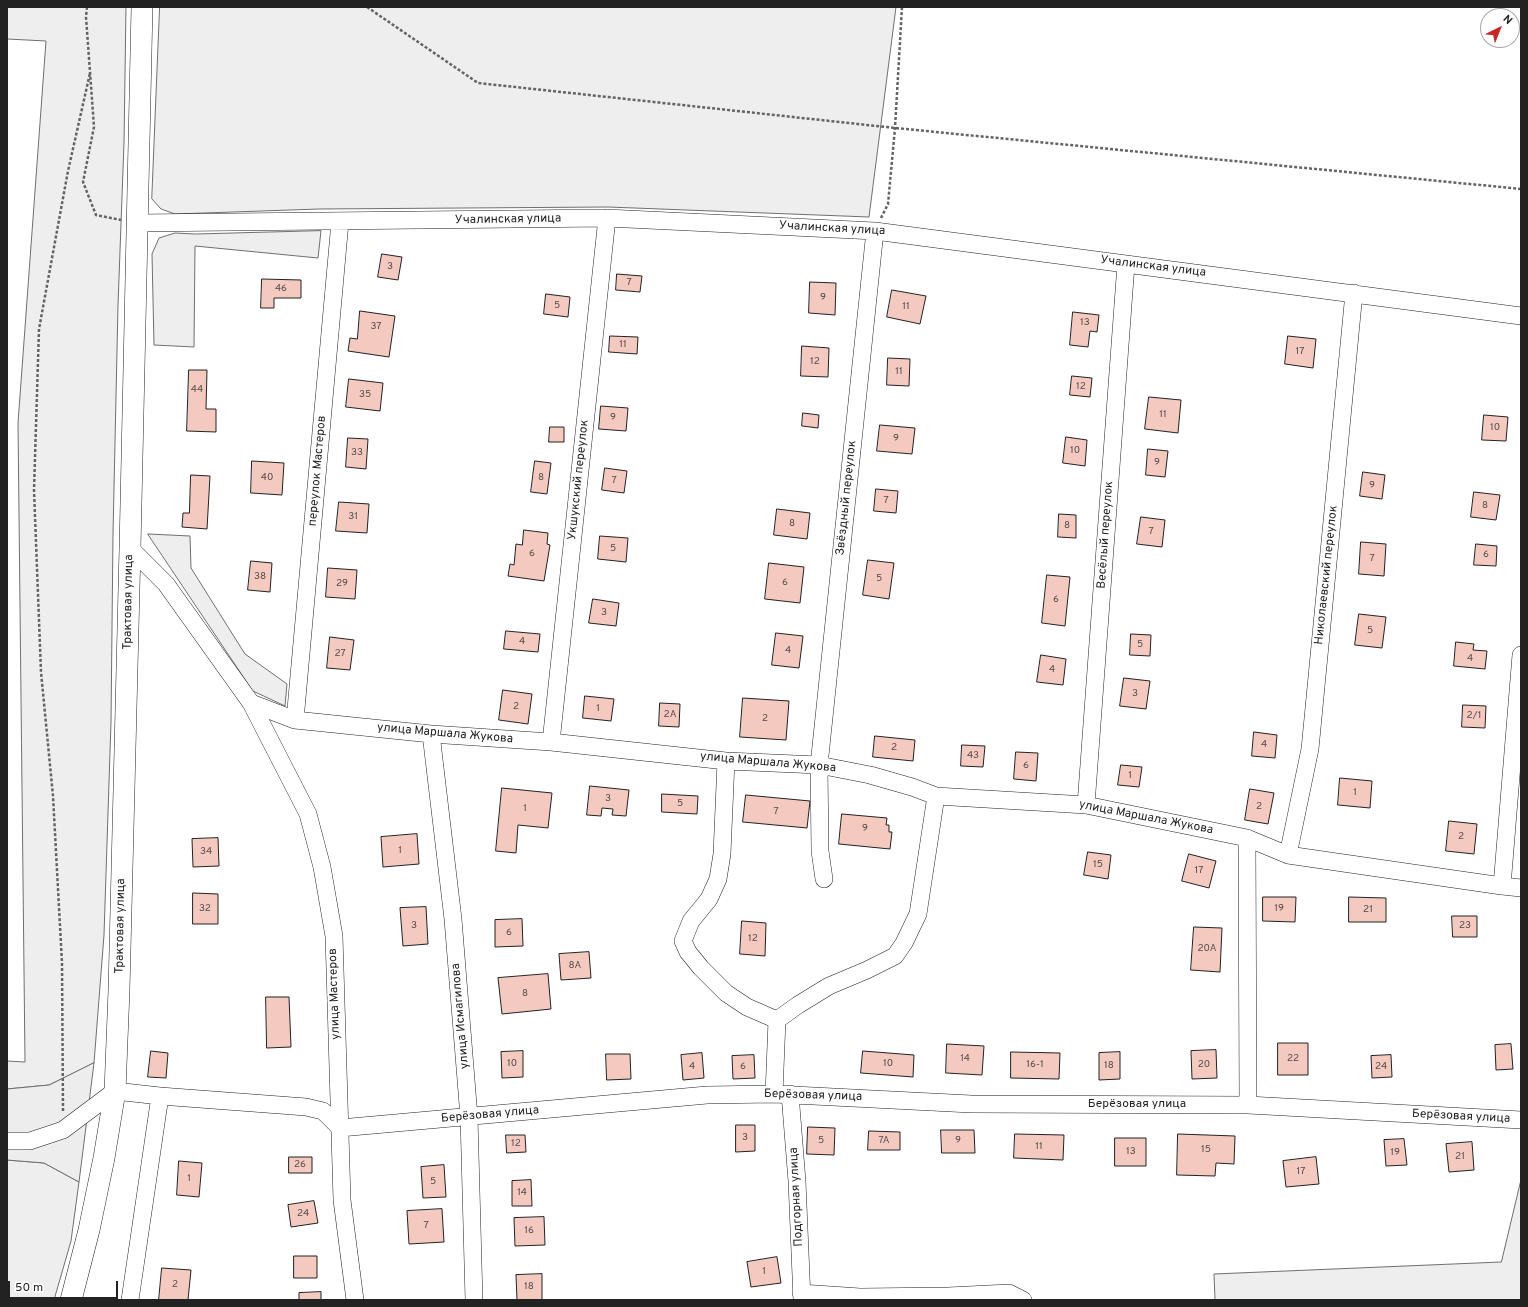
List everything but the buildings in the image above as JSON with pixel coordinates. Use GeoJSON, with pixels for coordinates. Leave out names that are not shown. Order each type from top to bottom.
{"type":"FeatureCollection","features":[{"type":"Feature","properties":{"kind":"main road","name":"Трактовая улица"},"geometry":{"type":"LineString","coordinates":[[71,1300],[89,1230],[104,1158],[115,1091],[119,990],[142,7]]}},
{"type":"Feature","properties":{"kind":"street","name":"Учалинская улица"},"geometry":{"type":"LineString","coordinates":[[137,223],[607,218],[875,231],[1521,316]]}},
{"type":"Feature","properties":{"kind":"street","name":"Укшукский переулок"},"geometry":{"type":"LineString","coordinates":[[550,742],[607,218]]}},
{"type":"Feature","properties":{"kind":"street","name":"переулок Мастеров"},"geometry":{"type":"LineString","coordinates":[[295,720],[340,222]]}},
{"type":"Feature","properties":{"kind":"street","name":"Звёздный переулок"},"geometry":{"type":"LineString","coordinates":[[824,879],[820,851],[820,765],[875,231]]}},
{"type":"Feature","properties":{"kind":"street","name":"Весёлый переулок"},"geometry":{"type":"LineString","coordinates":[[1086,805],[1126,264]]}},
{"type":"Feature","properties":{"kind":"street","name":"Николаевский переулок"},"geometry":{"type":"LineString","coordinates":[[1288,855],[1310,748],[1354,294]]}},
{"type":"Feature","properties":{"kind":"street"},"geometry":{"type":"LineString","coordinates":[[130,548],[166,584],[251,703]]}},
{"type":"Feature","properties":{"kind":"street"},"geometry":{"type":"LineString","coordinates":[[1502,886],[1521,655]]}},
{"type":"Feature","properties":{"kind":"street","name":"улица Маршала Жукова"},"geometry":{"type":"LineString","coordinates":[[251,703],[295,720],[431,734],[550,742],[726,761],[820,765],[870,775],[912,787],[936,796],[1086,805],[1247,838],[1288,855],[1521,888]]}},
{"type":"Feature","properties":{"kind":"street","name":"улица Мастеров"},"geometry":{"type":"LineString","coordinates":[[251,703],[308,814],[322,867],[334,936],[342,1200],[355,1300]]}},
{"type":"Feature","properties":{"kind":"street","name":"улица Исмагилова"},"geometry":{"type":"LineString","coordinates":[[431,734],[453,919],[469,1117],[474,1300]]}},
{"type":"Feature","properties":{"kind":"street"},"geometry":{"type":"LineString","coordinates":[[726,761],[722,854],[718,879],[709,899],[691,921],[684,941],[688,952],[701,968],[726,993],[747,1007],[776,1020],[829,986],[895,956],[904,943],[918,914],[936,796]]}},
{"type":"Feature","properties":{"kind":"street"},"geometry":{"type":"LineString","coordinates":[[1247,838],[1248,1105]]}},
{"type":"Feature","properties":{"kind":"street","name":"Подгорная улица"},"geometry":{"type":"LineString","coordinates":[[776,1020],[782,1094],[797,1181],[801,1296]]}},
{"type":"Feature","properties":{"kind":"street"},"geometry":{"type":"LineString","coordinates":[[7,1141],[30,1141],[63,1130],[115,1091],[160,1096],[306,1107],[323,1111],[340,1128]]}},
{"type":"Feature","properties":{"kind":"street","name":"Берёзовая улица"},"geometry":{"type":"LineString","coordinates":[[340,1128],[707,1095],[782,1094],[971,1104],[1248,1105],[1521,1120]]}},
{"type":"Feature","properties":{"kind":"street"},"geometry":{"type":"LineString","coordinates":[[130,1300],[160,1096]]}},
{"type":"Feature","properties":{"kind":"street"},"geometry":{"type":"LineString","coordinates":[[801,1296],[948,1296],[1009,1293],[1023,1300]]}},
{"type":"Feature","properties":{"kind":"path"},"geometry":{"type":"LineString","coordinates":[[87,7],[86,17],[94,127],[83,182],[96,215],[137,223]]}},
{"type":"Feature","properties":{"kind":"path"},"geometry":{"type":"LineString","coordinates":[[367,7],[478,83],[895,128],[1521,189]]}},
{"type":"Feature","properties":{"kind":"path"},"geometry":{"type":"LineString","coordinates":[[875,231],[888,204],[895,128],[902,7]]}},
{"type":"Feature","properties":{"kind":"path"},"geometry":{"type":"LineString","coordinates":[[63,1130],[62,963],[54,796],[41,672],[34,490],[38,329],[68,171],[90,73]]}},
{"type":"Feature","properties":{"kind":"shaded area"},"geometry":{"type":"Polygon","coordinates":[[[7,7],[126,7],[124,143],[118,305],[113,534],[111,722],[104,935],[94,1063],[49,1085],[7,1089],[7,1061],[25,1062],[18,423],[46,41],[7,39],[7,7]]]}},
{"type":"Feature","properties":{"kind":"shaded area"},"geometry":{"type":"Polygon","coordinates":[[[160,7],[896,7],[869,217],[608,207],[319,209],[175,214],[161,209],[152,199],[160,7]]]}},
{"type":"Feature","properties":{"kind":"shaded area"},"geometry":{"type":"Polygon","coordinates":[[[321,231],[318,258],[195,246],[194,347],[154,345],[152,254],[159,238],[175,233],[195,234],[321,231]]]}},
{"type":"Feature","properties":{"kind":"shaded area"},"geometry":{"type":"Polygon","coordinates":[[[148,534],[190,536],[191,568],[245,654],[287,684],[285,706],[253,691],[148,534]]]}},
{"type":"Feature","properties":{"kind":"shaded area"},"geometry":{"type":"Polygon","coordinates":[[[94,1063],[79,1182],[44,1163],[7,1160],[7,1089],[49,1085],[94,1063]]]}},
{"type":"Feature","properties":{"kind":"shaded area"},"geometry":{"type":"Polygon","coordinates":[[[7,1160],[44,1163],[79,1182],[71,1241],[54,1300],[7,1300],[7,1160]]]}},
{"type":"Feature","properties":{"kind":"shaded area"},"geometry":{"type":"Polygon","coordinates":[[[1521,1180],[1521,1300],[1215,1300],[1214,1274],[1501,1262],[1521,1180]]]}}]}
